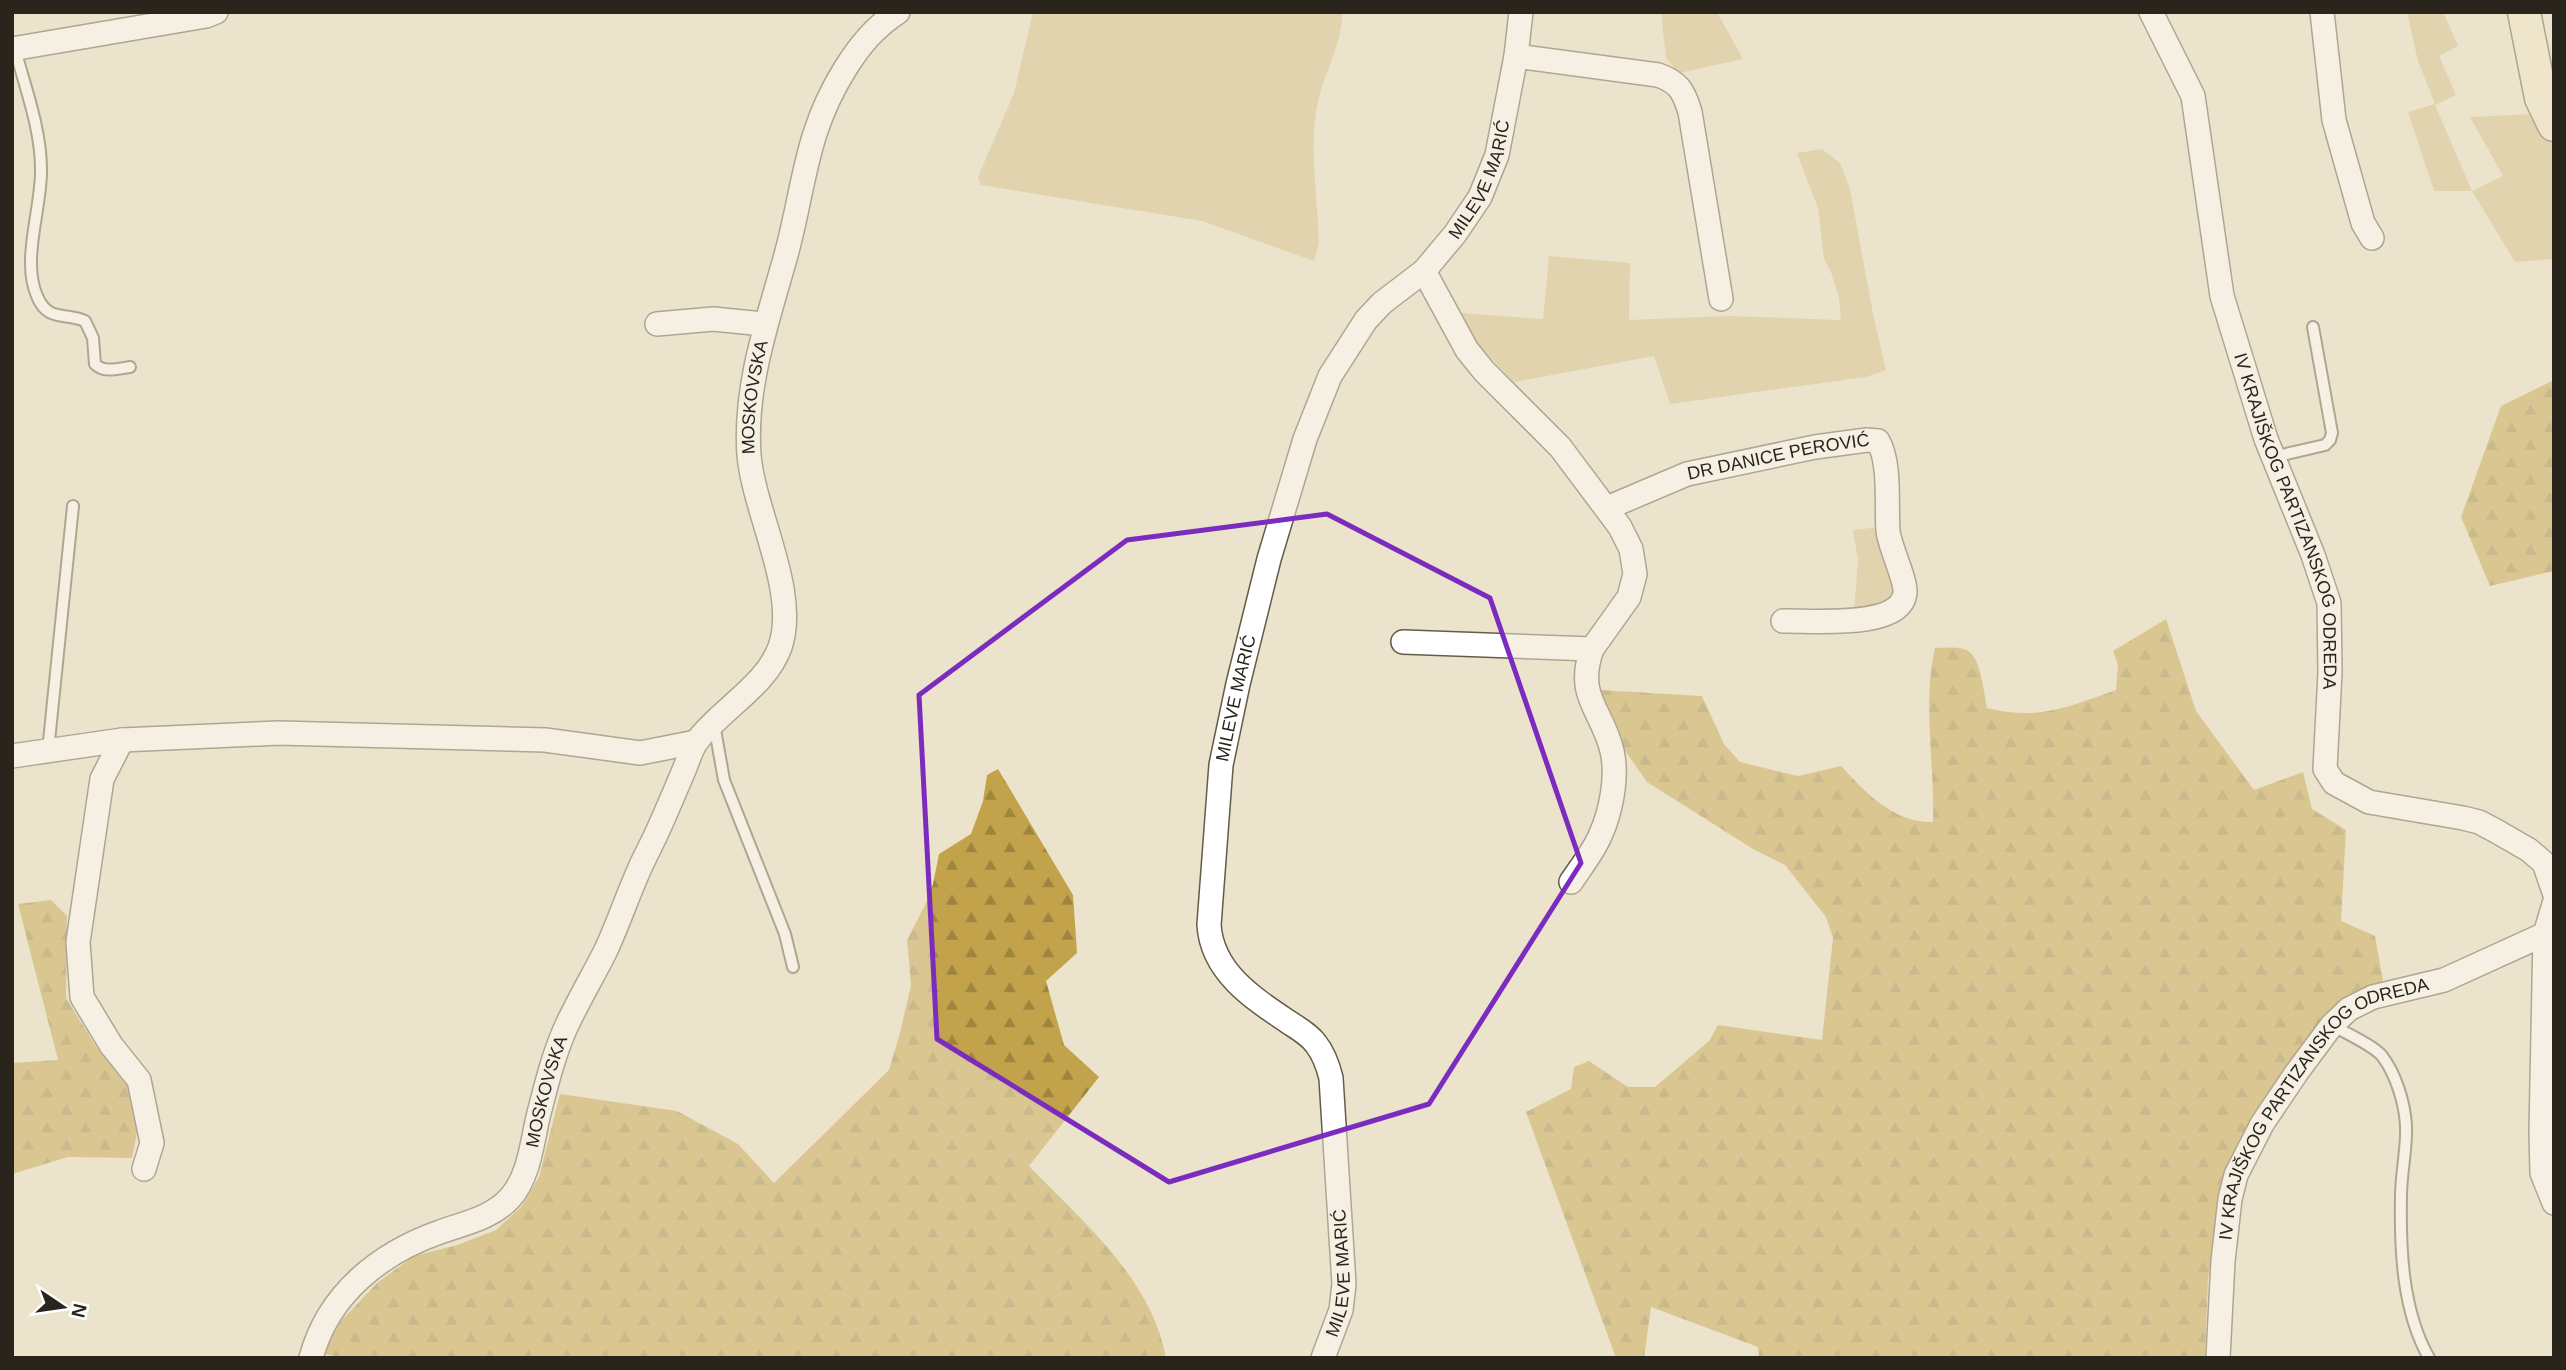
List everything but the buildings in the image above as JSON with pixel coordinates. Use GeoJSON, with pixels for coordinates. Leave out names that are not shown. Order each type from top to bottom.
{"type":"FeatureCollection","features":[{"type":"Feature","properties":{"kind":"street"},"geometry":{"type":"LineString","coordinates":[[14,49],[206,16],[216,12]]}},
{"type":"Feature","properties":{"kind":"street"},"geometry":{"type":"LineString","coordinates":[[864,12],[868,36]]}},
{"type":"Feature","properties":{"kind":"street","name":"MOSKOVSKA"},"geometry":{"type":"LineString","coordinates":[[311,1358],[314,1344],[337,1300],[383,1258],[422,1238],[493,1213],[513,1196],[527,1166],[551,1066],[563,1035],[619,921],[696,742],[759,678],[775,657],[783,633],[781,586],[754,488],[749,454],[752,390],[764,324],[785,257],[808,150],[818,120],[831,92],[868,36],[898,12]]}},
{"type":"Feature","properties":{"kind":"street","name":"MILEVE MARIĆ"},"geometry":{"type":"LineString","coordinates":[[1323,1358],[1341,1310],[1344,1283],[1331,1079],[1325,1059],[1315,1042],[1236,982],[1223,968],[1212,948],[1209,925],[1221,765],[1269,559],[1305,439],[1330,376],[1366,320],[1382,303],[1423,271],[1455,234],[1480,197],[1497,155],[1516,56],[1521,12]]}},
{"type":"Feature","properties":{"kind":"street","name":"IV KRAJIŠKOG PARTIZANSKOG ODREDA"},"geometry":{"type":"LineString","coordinates":[[2151,12],[2193,96],[2222,296],[2273,457],[2313,555],[2329,603],[2330,672],[2325,769],[2338,786],[2369,802],[2463,818],[2479,822],[2496,831],[2529,850],[2544,863],[2554,892]]}},
{"type":"Feature","properties":{"kind":"street"},"geometry":{"type":"LineString","coordinates":[[2322,12],[2334,120],[2363,223],[2372,238]]}},
{"type":"Feature","properties":{"kind":"street"},"geometry":{"type":"LineString","coordinates":[[2524,12],[2541,98],[2554,125]]}},
{"type":"Feature","properties":{"kind":"street"},"geometry":{"type":"LineString","coordinates":[[1516,56],[1658,75],[1672,79],[1679,86],[1690,112],[1721,299]]}},
{"type":"Feature","properties":{"kind":"street"},"geometry":{"type":"LineString","coordinates":[[1423,271],[1467,350],[1484,371],[1560,447],[1607,508],[1630,549],[1635,574],[1629,597],[1592,649],[1585,676],[1590,701],[1612,752],[1614,782],[1600,837],[1571,882]]}},
{"type":"Feature","properties":{"kind":"street"},"geometry":{"type":"LineString","coordinates":[[657,324],[713,319],[764,324]]}},
{"type":"Feature","properties":{"kind":"street","name":"DR DANICE PEROVIĆ"},"geometry":{"type":"LineString","coordinates":[[1607,508],[1661,484],[1699,471],[1815,447],[1878,441],[1884,459],[1889,534],[1905,592],[1902,603],[1894,611],[1876,619],[1783,621]]}},
{"type":"Feature","properties":{"kind":"street"},"geometry":{"type":"LineString","coordinates":[[1403,642],[1592,649]]}},
{"type":"Feature","properties":{"kind":"street"},"geometry":{"type":"LineString","coordinates":[[12,756],[122,740],[279,733],[545,740],[640,753],[696,742]]}},
{"type":"Feature","properties":{"kind":"street"},"geometry":{"type":"LineString","coordinates":[[122,740],[103,779],[78,942],[82,997],[111,1045],[139,1080],[152,1143],[144,1169]]}},
{"type":"Feature","properties":{"kind":"street"},"geometry":{"type":"LineString","coordinates":[[2554,904],[2544,934],[2541,1132],[2542,1173],[2554,1203]]}},
{"type":"Feature","properties":{"kind":"street","name":"IV KRAJIŠKOG PARTIZANSKOG ODREDA"},"geometry":{"type":"LineString","coordinates":[[2218,1358],[2223,1261],[2236,1175],[2262,1124],[2332,1025],[2349,1009],[2373,997],[2444,980],[2544,934]]}},
{"type":"Feature","properties":{"kind":"lane"},"geometry":{"type":"LineString","coordinates":[[14,49],[40,151],[41,172],[31,262],[37,297],[54,316],[85,321],[93,338],[95,364],[99,368],[108,370],[130,367]]}},
{"type":"Feature","properties":{"kind":"lane"},"geometry":{"type":"LineString","coordinates":[[2273,457],[2325,445],[2330,440],[2332,433],[2312,327]]}},
{"type":"Feature","properties":{"kind":"lane"},"geometry":{"type":"LineString","coordinates":[[48,751],[73,506]]}},
{"type":"Feature","properties":{"kind":"lane"},"geometry":{"type":"LineString","coordinates":[[714,724],[724,780],[785,934],[793,967]]}},
{"type":"Feature","properties":{"kind":"lane"},"geometry":{"type":"LineString","coordinates":[[2332,1025],[2381,1054],[2390,1068],[2402,1100],[2406,1127],[2401,1194],[2403,1263],[2417,1332],[2429,1358]]}},
{"type":"Feature","properties":{"kind":"highlighted area"},"geometry":{"type":"Polygon","coordinates":[[[1327,514],[1490,598],[1581,863],[1429,1104],[1169,1182],[937,1039],[919,695],[1127,540],[1327,514]]]}},
{"type":"Feature","properties":{"kind":"shaded area"},"geometry":{"type":"Polygon","coordinates":[[[1033,12],[1342,12],[1340,35],[1321,91],[1315,119],[1314,154],[1319,244],[1314,261],[1202,221],[981,185],[978,177],[1014,93],[1033,12]]]}},
{"type":"Feature","properties":{"kind":"shaded area"},"geometry":{"type":"Polygon","coordinates":[[[1661,12],[1717,12],[1743,59],[1679,73],[1666,58],[1661,12]]]}},
{"type":"Feature","properties":{"kind":"shaded area"},"geometry":{"type":"Polygon","coordinates":[[[2407,12],[2443,12],[2458,46],[2439,56],[2456,95],[2435,105],[2472,191],[2434,191],[2408,112],[2435,104],[2418,61],[2407,12]]]}},
{"type":"Feature","properties":{"kind":"shaded area"},"geometry":{"type":"Polygon","coordinates":[[[2534,114],[2554,145],[2554,259],[2515,262],[2472,191],[2503,176],[2470,117],[2534,114]]]}},
{"type":"Feature","properties":{"kind":"shaded area"},"geometry":{"type":"Polygon","coordinates":[[[1822,149],[1840,163],[1850,189],[1886,370],[1866,377],[1670,404],[1654,356],[1514,382],[1475,341],[1459,313],[1543,319],[1549,256],[1630,263],[1629,320],[1729,316],[1841,320],[1839,298],[1824,259],[1818,208],[1797,153],[1822,149]]]}},
{"type":"Feature","properties":{"kind":"shaded area"},"geometry":{"type":"Polygon","coordinates":[[[1880,527],[1896,591],[1886,605],[1854,611],[1858,561],[1853,530],[1880,527]]]}},
{"type":"Feature","properties":{"kind":"green space"},"geometry":{"type":"Polygon","coordinates":[[[2554,380],[2554,571],[2490,586],[2461,517],[2501,406],[2554,380]]]}},
{"type":"Feature","properties":{"kind":"green space"},"geometry":{"type":"Polygon","coordinates":[[[2166,619],[2196,711],[2254,790],[2303,772],[2312,809],[2346,830],[2341,921],[2375,936],[2386,998],[2348,1022],[2305,1062],[2221,1202],[2208,1278],[2205,1358],[1759,1358],[1758,1347],[1651,1307],[1644,1358],[1616,1358],[1526,1112],[1571,1089],[1574,1067],[1589,1061],[1628,1087],[1655,1087],[1709,1041],[1718,1025],[1822,1040],[1833,938],[1826,917],[1785,865],[1753,849],[1647,782],[1626,752],[1599,690],[1702,696],[1724,744],[1740,762],[1798,776],[1841,766],[1871,796],[1893,812],[1919,821],[1933,822],[1929,691],[1935,648],[1961,648],[1972,655],[1979,668],[1987,708],[2005,712],[2038,712],[2068,707],[2116,690],[2118,665],[2113,651],[2166,619]]]}},
{"type":"Feature","properties":{"kind":"green space"},"geometry":{"type":"Polygon","coordinates":[[[998,769],[1073,895],[1077,953],[1046,981],[1064,1045],[1099,1077],[1029,1166],[1092,1230],[1130,1277],[1146,1302],[1158,1329],[1166,1358],[345,1358],[323,1354],[341,1321],[377,1283],[414,1256],[457,1245],[496,1230],[521,1207],[539,1177],[560,1094],[677,1111],[738,1144],[774,1183],[889,1070],[911,985],[907,940],[926,903],[939,854],[971,834],[983,801],[987,775],[998,769]]]}},
{"type":"Feature","properties":{"kind":"green space"},"geometry":{"type":"Polygon","coordinates":[[[51,900],[67,916],[66,998],[97,1048],[127,1085],[137,1132],[132,1158],[68,1157],[12,1174],[12,1063],[58,1060],[18,904],[51,900]]]}}]}
